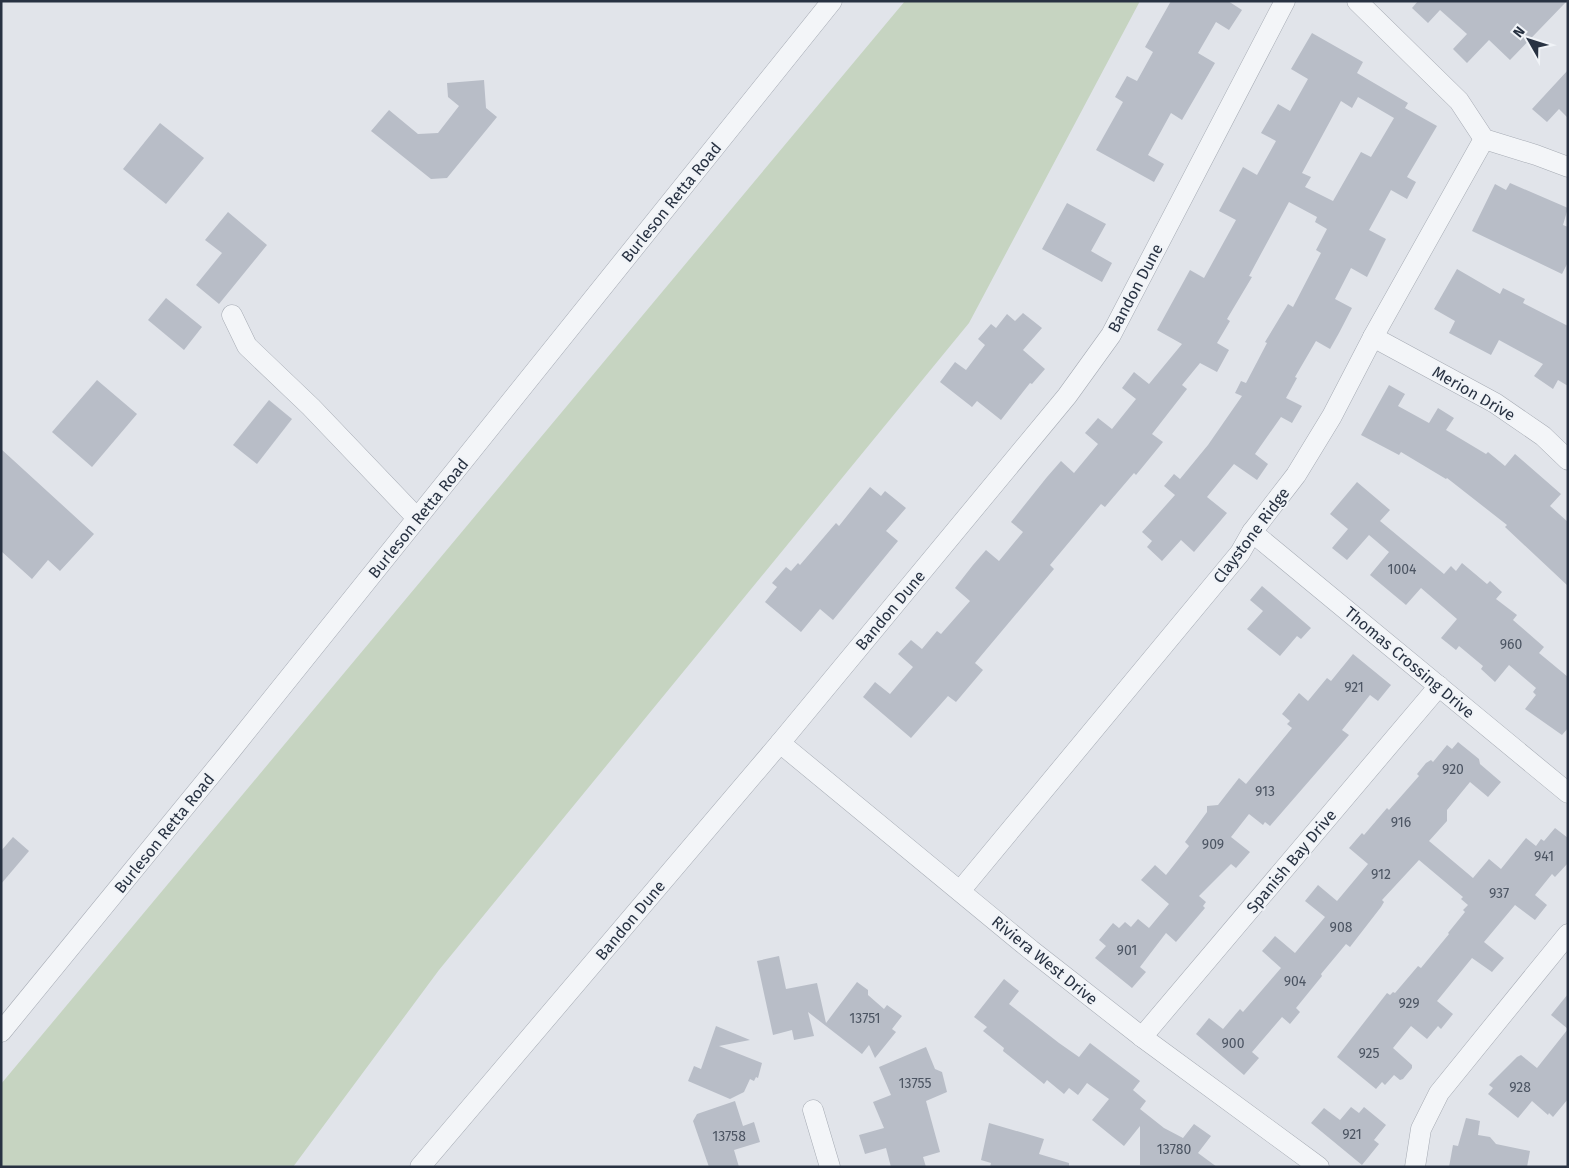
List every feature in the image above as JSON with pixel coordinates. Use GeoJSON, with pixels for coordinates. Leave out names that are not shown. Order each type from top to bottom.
{"type":"FeatureCollection","features":[{"type":"Feature","properties":{"kind":"street","name":"Burleson Retta Road"},"geometry":{"type":"LineString","coordinates":[[1,1032],[832,1]]}},
{"type":"Feature","properties":{"kind":"street","name":"Bandon Dune"},"geometry":{"type":"LineString","coordinates":[[420,1167],[780,743],[1068,396],[1111,335],[1285,1]]}},
{"type":"Feature","properties":{"kind":"street"},"geometry":{"type":"LineString","coordinates":[[1357,1],[1459,101],[1484,139],[1536,154],[1568,166]]}},
{"type":"Feature","properties":{"kind":"street","name":"Claystone Ridge"},"geometry":{"type":"LineString","coordinates":[[960,891],[1240,553],[1252,532],[1301,466],[1332,416],[1373,337],[1484,139]]}},
{"type":"Feature","properties":{"kind":"street"},"geometry":{"type":"LineString","coordinates":[[232,315],[246,346],[311,407],[417,518]]}},
{"type":"Feature","properties":{"kind":"street","name":"Merion Drive"},"geometry":{"type":"LineString","coordinates":[[1373,337],[1495,403],[1544,436],[1568,460]]}},
{"type":"Feature","properties":{"kind":"street","name":"Thomas Crossing Drive"},"geometry":{"type":"LineString","coordinates":[[1252,532],[1568,793]]}},
{"type":"Feature","properties":{"kind":"street","name":"Spanish Bay Drive"},"geometry":{"type":"LineString","coordinates":[[1142,1037],[1439,686]]}},
{"type":"Feature","properties":{"kind":"street","name":"Riviera West Drive"},"geometry":{"type":"LineString","coordinates":[[780,743],[1142,1037],[1319,1167]]}},
{"type":"Feature","properties":{"kind":"street"},"geometry":{"type":"LineString","coordinates":[[1415,1167],[1421,1129],[1439,1093],[1568,934]]}},
{"type":"Feature","properties":{"kind":"street"},"geometry":{"type":"LineString","coordinates":[[813,1110],[830,1167]]}},
{"type":"Feature","properties":{"kind":"green space"},"geometry":{"type":"Polygon","coordinates":[[[905,1],[1140,1],[969,323],[439,970],[293,1167],[1,1167],[1,1084],[905,1]]]}},
{"type":"Feature","properties":{"kind":"building"},"geometry":{"type":"Polygon","coordinates":[[[1171,1],[1228,1],[1242,10],[1229,30],[1216,22],[1198,53],[1215,63],[1182,120],[1171,113],[1148,155],[1164,164],[1154,182],[1096,150],[1123,102],[1115,97],[1127,76],[1137,81],[1153,52],[1145,47],[1171,1]]]}},
{"type":"Feature","properties":{"kind":"building"},"geometry":{"type":"Polygon","coordinates":[[[1418,1],[1567,1],[1510,60],[1489,40],[1467,63],[1453,49],[1467,34],[1440,10],[1428,23],[1412,8],[1418,1]]]}},
{"type":"Feature","properties":{"kind":"building"},"geometry":{"type":"Polygon","coordinates":[[[1312,33],[1363,62],[1357,73],[1408,103],[1405,108],[1437,126],[1407,177],[1416,182],[1407,199],[1391,190],[1369,230],[1386,239],[1367,277],[1351,268],[1335,299],[1352,308],[1330,349],[1316,341],[1295,377],[1297,378],[1286,398],[1302,406],[1292,423],[1281,417],[1255,454],[1268,464],[1257,480],[1234,464],[1207,497],[1227,513],[1194,552],[1181,540],[1162,561],[1147,547],[1152,541],[1142,532],[1175,495],[1164,486],[1174,474],[1180,479],[1208,445],[1242,396],[1235,393],[1241,381],[1246,383],[1267,343],[1265,342],[1288,304],[1293,307],[1321,253],[1316,250],[1327,229],[1315,222],[1317,217],[1289,202],[1249,276],[1252,277],[1227,319],[1230,321],[1217,343],[1229,350],[1217,372],[1200,363],[1182,385],[1187,389],[1152,434],[1163,442],[1136,475],[1134,473],[1105,507],[1101,504],[1050,565],[1054,569],[975,663],[983,670],[956,702],[948,696],[911,738],[863,697],[875,682],[890,694],[913,667],[898,654],[911,640],[922,649],[937,631],[941,634],[970,601],[955,588],[973,565],[986,550],[999,561],[1023,532],[1011,522],[1047,477],[1061,461],[1074,473],[1098,444],[1085,433],[1098,418],[1112,429],[1136,399],[1122,388],[1134,372],[1149,384],[1182,344],[1157,330],[1190,270],[1204,278],[1236,220],[1219,211],[1243,167],[1257,175],[1276,141],[1261,133],[1278,104],[1290,111],[1308,79],[1291,69],[1312,33]],[[1358,97],[1352,108],[1341,101],[1302,173],[1311,177],[1305,187],[1333,201],[1361,152],[1371,157],[1394,118],[1358,97]]]}},
{"type":"Feature","properties":{"kind":"building"},"geometry":{"type":"Polygon","coordinates":[[[1568,70],[1568,118],[1559,109],[1547,122],[1532,109],[1568,70]]]}},
{"type":"Feature","properties":{"kind":"building"},"geometry":{"type":"Polygon","coordinates":[[[484,80],[486,108],[497,117],[447,178],[431,179],[371,131],[389,110],[418,134],[438,133],[459,106],[448,97],[447,83],[484,80]]]}},
{"type":"Feature","properties":{"kind":"building"},"geometry":{"type":"Polygon","coordinates":[[[160,123],[204,158],[166,204],[123,169],[160,123]]]}},
{"type":"Feature","properties":{"kind":"building"},"geometry":{"type":"Polygon","coordinates":[[[1510,183],[1568,208],[1563,225],[1568,227],[1568,262],[1562,274],[1472,231],[1495,184],[1506,190],[1510,183]]]}},
{"type":"Feature","properties":{"kind":"building"},"geometry":{"type":"Polygon","coordinates":[[[1067,203],[1106,224],[1091,251],[1112,263],[1102,282],[1042,249],[1067,203]]]}},
{"type":"Feature","properties":{"kind":"building"},"geometry":{"type":"Polygon","coordinates":[[[228,212],[267,245],[219,304],[196,285],[222,253],[205,240],[228,212]]]}},
{"type":"Feature","properties":{"kind":"building"},"geometry":{"type":"Polygon","coordinates":[[[1457,269],[1500,294],[1503,288],[1525,299],[1523,303],[1568,326],[1568,386],[1558,380],[1553,389],[1534,376],[1543,364],[1499,340],[1491,355],[1449,333],[1455,321],[1434,309],[1457,269]]]}},
{"type":"Feature","properties":{"kind":"building"},"geometry":{"type":"Polygon","coordinates":[[[166,298],[202,327],[184,350],[148,320],[166,298]]]}},
{"type":"Feature","properties":{"kind":"building"},"geometry":{"type":"Polygon","coordinates":[[[1023,313],[1042,328],[1023,350],[1045,369],[1032,384],[1030,383],[1001,420],[977,401],[972,407],[940,382],[955,362],[966,370],[985,345],[978,339],[991,324],[996,328],[1007,314],[1015,321],[1023,313]]]}},
{"type":"Feature","properties":{"kind":"building"},"geometry":{"type":"Polygon","coordinates":[[[97,380],[137,414],[92,467],[52,432],[97,380]]]}},
{"type":"Feature","properties":{"kind":"building"},"geometry":{"type":"Polygon","coordinates":[[[1389,385],[1405,394],[1398,406],[1429,423],[1438,408],[1454,418],[1446,430],[1486,454],[1488,452],[1505,466],[1515,454],[1561,494],[1550,506],[1568,522],[1568,586],[1505,527],[1507,525],[1447,478],[1401,452],[1399,455],[1361,435],[1389,385]]]}},
{"type":"Feature","properties":{"kind":"building"},"geometry":{"type":"Polygon","coordinates":[[[269,400],[292,419],[257,464],[233,445],[269,400]]]}},
{"type":"Feature","properties":{"kind":"building"},"geometry":{"type":"Polygon","coordinates":[[[1,449],[94,534],[60,571],[48,560],[32,579],[1,551],[1,449]]]}},
{"type":"Feature","properties":{"kind":"building"},"geometry":{"type":"Polygon","coordinates":[[[1357,482],[1390,510],[1380,521],[1444,574],[1451,566],[1456,571],[1462,563],[1487,584],[1490,581],[1502,592],[1496,599],[1517,615],[1513,620],[1544,647],[1539,653],[1568,677],[1568,728],[1562,735],[1525,709],[1536,695],[1533,692],[1536,688],[1509,665],[1495,682],[1481,669],[1483,666],[1459,646],[1456,650],[1441,638],[1457,619],[1421,588],[1406,605],[1370,575],[1389,552],[1369,535],[1347,560],[1332,548],[1348,529],[1330,514],[1357,482]]]}},
{"type":"Feature","properties":{"kind":"building"},"geometry":{"type":"Polygon","coordinates":[[[870,487],[881,496],[885,491],[906,508],[886,531],[898,541],[833,620],[820,609],[801,632],[765,602],[777,587],[772,583],[786,567],[791,571],[798,563],[800,565],[836,523],[839,526],[870,487]]]}},
{"type":"Feature","properties":{"kind":"building"},"geometry":{"type":"Polygon","coordinates":[[[1262,586],[1311,628],[1301,639],[1297,636],[1280,656],[1247,629],[1263,611],[1250,600],[1262,586]]]}},
{"type":"Feature","properties":{"kind":"building"},"geometry":{"type":"Polygon","coordinates":[[[1353,654],[1391,685],[1378,701],[1370,695],[1342,730],[1349,735],[1270,826],[1265,822],[1263,825],[1249,814],[1231,837],[1250,852],[1236,868],[1231,864],[1199,896],[1206,902],[1203,906],[1205,908],[1176,942],[1166,933],[1140,967],[1146,972],[1132,988],[1095,958],[1106,946],[1099,940],[1113,923],[1119,928],[1125,922],[1131,927],[1138,919],[1149,928],[1169,904],[1141,880],[1155,865],[1166,875],[1189,846],[1185,842],[1207,812],[1207,806],[1218,805],[1239,778],[1246,784],[1292,728],[1287,724],[1290,721],[1282,714],[1299,693],[1308,701],[1327,678],[1331,681],[1353,654]]]}},
{"type":"Feature","properties":{"kind":"building"},"geometry":{"type":"Polygon","coordinates":[[[1458,742],[1479,759],[1480,764],[1501,782],[1488,797],[1470,782],[1447,810],[1447,821],[1429,841],[1473,878],[1489,859],[1501,869],[1526,838],[1536,846],[1541,839],[1544,841],[1555,828],[1568,838],[1568,863],[1555,877],[1552,874],[1535,895],[1547,905],[1535,920],[1515,905],[1484,942],[1504,958],[1492,972],[1472,958],[1437,1001],[1453,1014],[1441,1029],[1438,1026],[1427,1039],[1411,1026],[1393,1048],[1412,1065],[1412,1068],[1403,1079],[1400,1080],[1394,1075],[1385,1085],[1382,1082],[1376,1089],[1337,1057],[1387,993],[1390,995],[1393,992],[1395,993],[1418,966],[1421,968],[1449,934],[1468,905],[1461,899],[1463,897],[1419,860],[1382,900],[1384,902],[1381,907],[1350,947],[1346,944],[1321,974],[1322,976],[1296,1008],[1300,1012],[1290,1024],[1282,1017],[1252,1052],[1259,1058],[1244,1075],[1196,1034],[1209,1018],[1223,1029],[1240,1009],[1243,1012],[1281,968],[1262,951],[1275,936],[1295,953],[1325,917],[1305,901],[1318,885],[1337,901],[1368,864],[1349,848],[1362,833],[1364,835],[1387,808],[1389,810],[1419,776],[1417,774],[1426,763],[1431,760],[1433,762],[1447,745],[1452,749],[1458,742]]]}},
{"type":"Feature","properties":{"kind":"building"},"geometry":{"type":"Polygon","coordinates":[[[13,837],[29,851],[1,884],[1,851],[13,837]]]}},
{"type":"Feature","properties":{"kind":"building"},"geometry":{"type":"Polygon","coordinates":[[[779,956],[786,989],[817,983],[826,1023],[857,982],[868,990],[868,995],[884,1009],[887,1005],[902,1016],[892,1029],[896,1032],[875,1058],[869,1045],[862,1054],[808,1012],[814,1036],[794,1040],[792,1030],[773,1035],[757,961],[779,956]]]}},
{"type":"Feature","properties":{"kind":"building"},"geometry":{"type":"Polygon","coordinates":[[[1004,979],[1019,991],[1009,1004],[1059,1043],[1079,1057],[1090,1043],[1140,1081],[1133,1090],[1146,1101],[1140,1109],[1164,1128],[1183,1138],[1194,1124],[1211,1136],[1198,1153],[1217,1167],[1140,1165],[1140,1126],[1124,1146],[1092,1120],[1109,1099],[1087,1083],[1078,1095],[1069,1088],[1064,1094],[1047,1080],[1044,1084],[1003,1051],[1004,1048],[983,1031],[987,1027],[974,1017],[1004,979]]]}},
{"type":"Feature","properties":{"kind":"building"},"geometry":{"type":"Polygon","coordinates":[[[1568,994],[1568,1029],[1551,1015],[1568,994]]]}},
{"type":"Feature","properties":{"kind":"building"},"geometry":{"type":"Polygon","coordinates":[[[716,1026],[750,1040],[719,1046],[762,1063],[758,1078],[756,1077],[754,1081],[750,1079],[744,1092],[730,1099],[688,1081],[694,1066],[701,1069],[716,1026]]]}},
{"type":"Feature","properties":{"kind":"building"},"geometry":{"type":"Polygon","coordinates":[[[1568,1029],[1568,1099],[1553,1117],[1532,1101],[1518,1118],[1488,1094],[1493,1088],[1489,1085],[1517,1057],[1521,1055],[1537,1068],[1568,1029]]]}},
{"type":"Feature","properties":{"kind":"building"},"geometry":{"type":"Polygon","coordinates":[[[926,1047],[935,1069],[942,1072],[947,1092],[926,1101],[940,1152],[923,1157],[926,1167],[891,1167],[886,1148],[865,1154],[859,1135],[884,1128],[873,1102],[891,1095],[879,1067],[926,1047]]]}},
{"type":"Feature","properties":{"kind":"building"},"geometry":{"type":"Polygon","coordinates":[[[735,1101],[743,1126],[754,1122],[760,1142],[734,1150],[739,1167],[709,1167],[693,1121],[697,1114],[735,1101]]]}},
{"type":"Feature","properties":{"kind":"building"},"geometry":{"type":"Polygon","coordinates":[[[1351,1107],[1359,1113],[1364,1107],[1386,1125],[1374,1140],[1379,1144],[1362,1165],[1311,1123],[1324,1108],[1340,1120],[1351,1107]]]}},
{"type":"Feature","properties":{"kind":"building"},"geometry":{"type":"Polygon","coordinates":[[[1466,1118],[1480,1121],[1478,1135],[1490,1137],[1496,1144],[1530,1151],[1527,1167],[1449,1167],[1453,1145],[1458,1146],[1466,1118]]]}},
{"type":"Feature","properties":{"kind":"building"},"geometry":{"type":"Polygon","coordinates":[[[989,1123],[1044,1139],[1039,1154],[1069,1163],[1069,1167],[990,1167],[991,1163],[981,1160],[989,1123]]]}}]}
